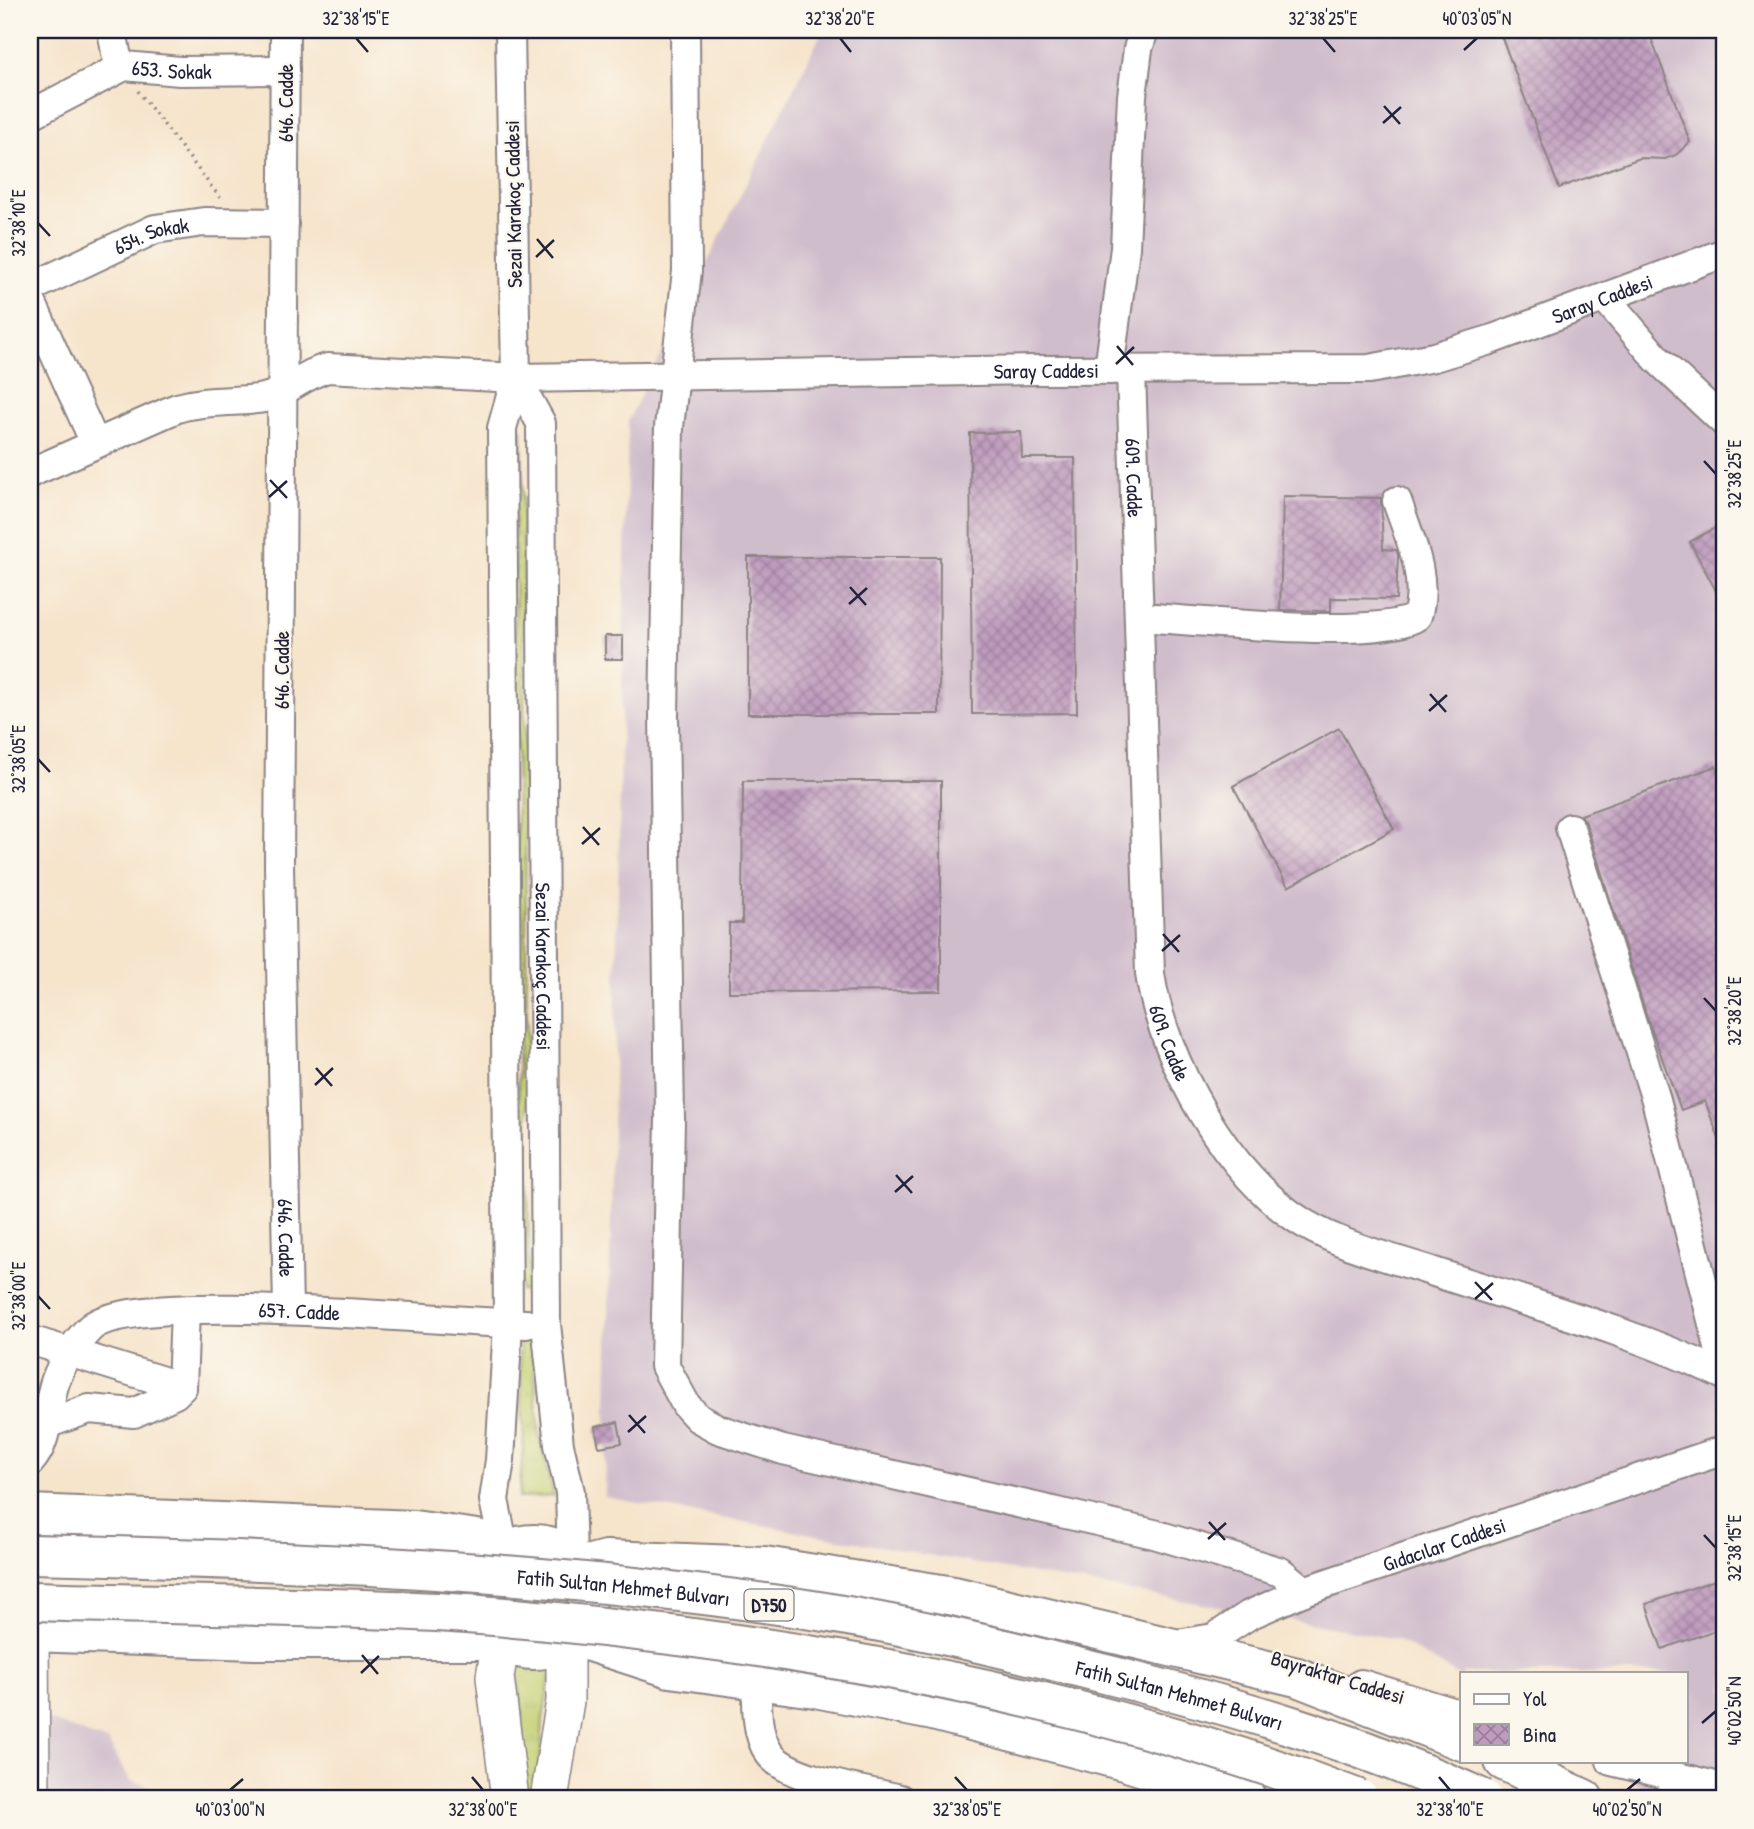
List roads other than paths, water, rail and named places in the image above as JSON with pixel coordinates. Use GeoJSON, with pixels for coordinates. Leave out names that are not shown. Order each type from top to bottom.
{"type":"FeatureCollection","features":[{"type":"Feature","properties":{"kind":"highway"},"geometry":{"type":"LineString","coordinates":[[30,1514],[414,1530],[477,1539],[503,1554]]}},
{"type":"Feature","properties":{"kind":"highway"},"geometry":{"type":"LineString","coordinates":[[537,1543],[553,1546],[575,1563],[586,1582],[588,1599],[584,1616],[568,1638],[549,1648],[532,1650],[516,1647],[499,1637],[482,1610],[481,1593],[484,1577],[503,1554],[537,1543]]}},
{"type":"Feature","properties":{"kind":"highway","name":"Fatih Sultan Mehmet Bulvarı"},"geometry":{"type":"LineString","coordinates":[[30,1554],[398,1566],[552,1579],[825,1613],[1015,1651],[1286,1722],[1376,1754],[1483,1799]]}},
{"type":"Feature","properties":{"kind":"highway"},"geometry":{"type":"LineString","coordinates":[[575,1563],[606,1560],[764,1566],[820,1573],[954,1597],[1168,1645],[1297,1678],[1460,1740]]}},
{"type":"Feature","properties":{"kind":"highway","name":"Fatih Sultan Mehmet Bulvarı"},"geometry":{"type":"LineString","coordinates":[[30,1601],[439,1612],[643,1631],[755,1646],[991,1688],[1096,1714],[1198,1743],[1359,1799]]}},
{"type":"Feature","properties":{"kind":"highway"},"geometry":{"type":"LineString","coordinates":[[30,1632],[255,1640],[481,1640],[499,1637]]}},
{"type":"Feature","properties":{"kind":"highway"},"geometry":{"type":"LineString","coordinates":[[568,1638],[670,1668],[757,1679],[933,1711],[1124,1761],[1247,1799]]}},
{"type":"Feature","properties":{"kind":"highway"},"geometry":{"type":"LineString","coordinates":[[1506,1762],[1584,1799]]}},
{"type":"Feature","properties":{"kind":"main road"},"geometry":{"type":"LineString","coordinates":[[30,1632],[31,1799]]}},
{"type":"Feature","properties":{"kind":"main road"},"geometry":{"type":"LineString","coordinates":[[499,1637],[495,1677],[510,1799]]}},
{"type":"Feature","properties":{"kind":"main road"},"geometry":{"type":"LineString","coordinates":[[549,1799],[565,1701],[568,1638]]}},
{"type":"Feature","properties":{"kind":"street"},"geometry":{"type":"LineString","coordinates":[[112,30],[117,58],[124,66]]}},
{"type":"Feature","properties":{"kind":"street","name":"646. Cadde"},"geometry":{"type":"LineString","coordinates":[[285,30],[279,865],[288,1310]]}},
{"type":"Feature","properties":{"kind":"street","name":"Sezai Karakoç Caddesi"},"geometry":{"type":"LineString","coordinates":[[503,1554],[494,1500],[500,1460],[508,1324],[502,428],[516,378],[510,30]]}},
{"type":"Feature","properties":{"kind":"street"},"geometry":{"type":"LineString","coordinates":[[685,30],[687,271],[669,427],[664,716],[670,1106],[666,1366],[675,1388],[698,1418],[718,1429],[783,1450],[1154,1534],[1281,1572],[1304,1591]]}},
{"type":"Feature","properties":{"kind":"street","name":"609. Cadde"},"geometry":{"type":"LineString","coordinates":[[1144,30],[1132,96],[1120,370],[1140,617],[1148,931],[1155,1003],[1199,1107],[1238,1165],[1281,1208],[1328,1236],[1592,1324],[1724,1375]]}},
{"type":"Feature","properties":{"kind":"street","name":"653. Sokak"},"geometry":{"type":"LineString","coordinates":[[30,115],[124,66],[180,71],[285,69]]}},
{"type":"Feature","properties":{"kind":"street","name":"654. Sokak"},"geometry":{"type":"LineString","coordinates":[[30,288],[155,229],[241,222],[284,223]]}},
{"type":"Feature","properties":{"kind":"street","name":"Saray Caddesi"},"geometry":{"type":"LineString","coordinates":[[30,473],[95,443],[200,401],[264,398],[316,371],[328,368],[516,378],[1369,369],[1434,357],[1490,340],[1724,253]]}},
{"type":"Feature","properties":{"kind":"street"},"geometry":{"type":"LineString","coordinates":[[30,299],[95,443]]}},
{"type":"Feature","properties":{"kind":"street"},"geometry":{"type":"LineString","coordinates":[[1606,299],[1657,359],[1724,422]]}},
{"type":"Feature","properties":{"kind":"street","name":"Sezai Karakoç Caddesi"},"geometry":{"type":"LineString","coordinates":[[516,378],[541,423],[546,1324],[559,1445],[570,1492],[575,1563]]}},
{"type":"Feature","properties":{"kind":"street"},"geometry":{"type":"LineString","coordinates":[[1140,617],[1337,628],[1408,623],[1417,616],[1421,589],[1417,560],[1397,501]]}},
{"type":"Feature","properties":{"kind":"street"},"geometry":{"type":"LineString","coordinates":[[1570,828],[1656,1100],[1724,1367]]}},
{"type":"Feature","properties":{"kind":"street","name":"657. Cadde"},"geometry":{"type":"LineString","coordinates":[[30,1462],[42,1445],[55,1383],[69,1352],[91,1326],[104,1319],[143,1311],[288,1310],[546,1324]]}},
{"type":"Feature","properties":{"kind":"street"},"geometry":{"type":"LineString","coordinates":[[46,1424],[89,1409],[134,1413],[176,1394],[182,1387],[185,1311]]}},
{"type":"Feature","properties":{"kind":"street"},"geometry":{"type":"LineString","coordinates":[[30,1340],[182,1387]]}},
{"type":"Feature","properties":{"kind":"street","name":"Gıdacılar Caddesi"},"geometry":{"type":"LineString","coordinates":[[1168,1645],[1214,1638],[1249,1615],[1304,1591],[1724,1450]]}},
{"type":"Feature","properties":{"kind":"street","name":"Bayraktar Caddesi"},"geometry":{"type":"LineString","coordinates":[[1214,1638],[1460,1714]]}},
{"type":"Feature","properties":{"kind":"street"},"geometry":{"type":"LineString","coordinates":[[757,1679],[761,1738],[769,1755],[784,1766],[806,1776],[900,1799]]}},
{"type":"Feature","properties":{"kind":"street"},"geometry":{"type":"LineString","coordinates":[[1615,1762],[1724,1788]]}},
{"type":"Feature","properties":{"kind":"street"},"geometry":{"type":"LineString","coordinates":[[1666,1799],[1692,1780]]}}]}
